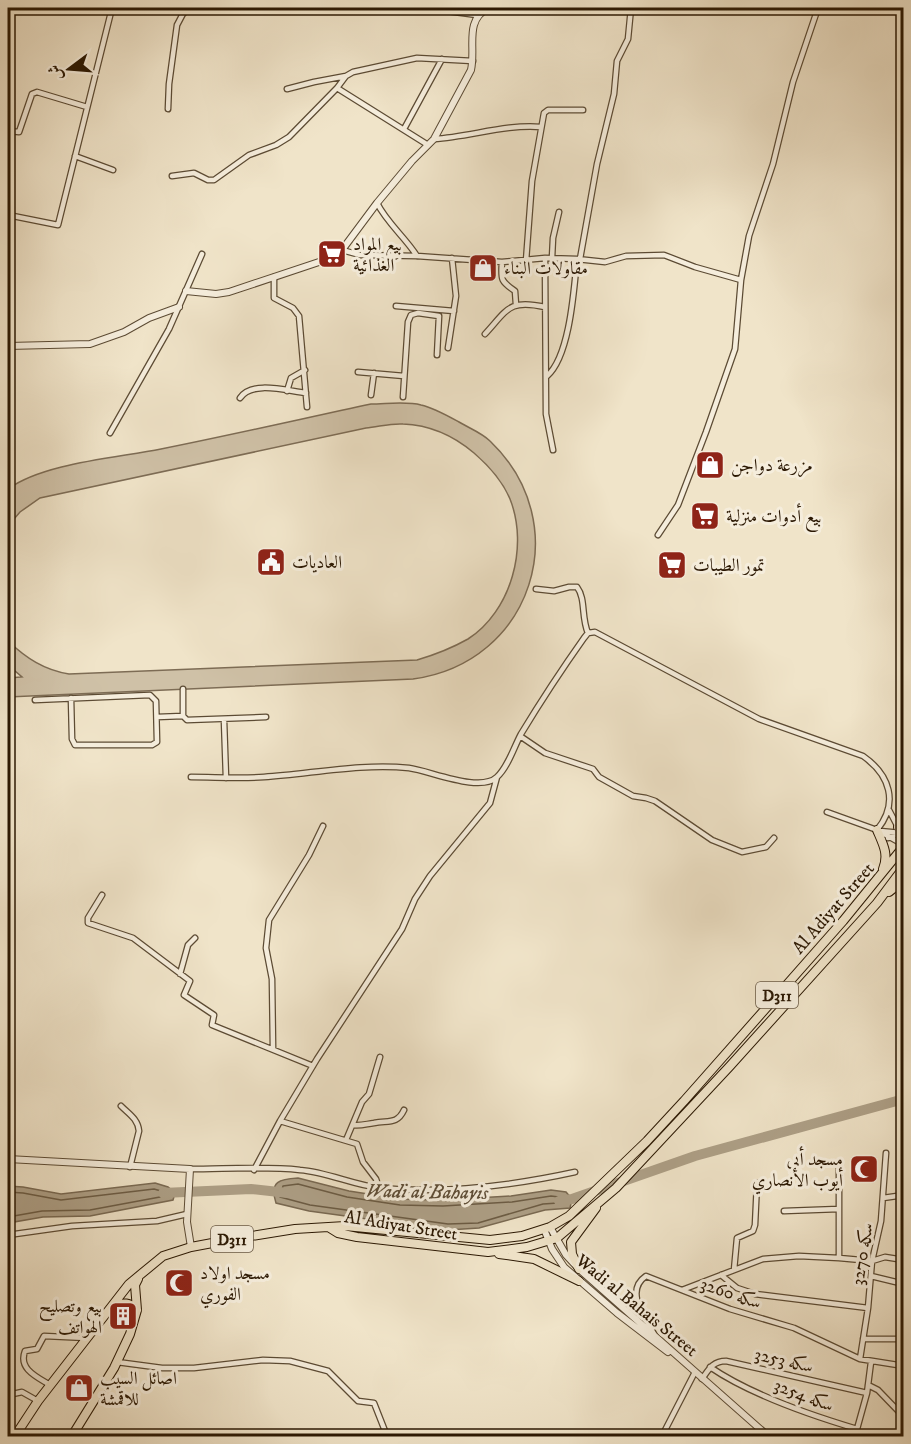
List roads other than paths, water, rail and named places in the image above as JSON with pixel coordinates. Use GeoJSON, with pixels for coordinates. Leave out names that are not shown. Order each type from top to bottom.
{"type":"FeatureCollection","features":[{"type":"Feature","properties":{"kind":"main road"},"geometry":{"type":"LineString","coordinates":[[877,830],[886,855],[880,876]]}},
{"type":"Feature","properties":{"kind":"main road","name":"Al Adiyat Street"},"geometry":{"type":"LineString","coordinates":[[330,1228],[345,1226],[490,1240],[522,1236],[547,1228],[568,1216],[647,1141],[691,1093],[880,876],[903,846]]}},
{"type":"Feature","properties":{"kind":"main road","name":"Al Adiyat Street"},"geometry":{"type":"LineString","coordinates":[[330,1228],[338,1233],[357,1237],[488,1252],[527,1247],[553,1240],[616,1188],[877,903],[903,867]]}},
{"type":"Feature","properties":{"kind":"main road"},"geometry":{"type":"LineString","coordinates":[[877,903],[903,880]]}},
{"type":"Feature","properties":{"kind":"main road"},"geometry":{"type":"LineString","coordinates":[[579,1269],[572,1254],[571,1242],[598,1203]]}},
{"type":"Feature","properties":{"kind":"main road","name":"D311"},"geometry":{"type":"LineString","coordinates":[[15,1437],[38,1401],[129,1284],[141,1272],[164,1256],[191,1247],[295,1229],[330,1228]]}},
{"type":"Feature","properties":{"kind":"main road"},"geometry":{"type":"LineString","coordinates":[[488,1252],[534,1259],[579,1281]]}},
{"type":"Feature","properties":{"kind":"main road"},"geometry":{"type":"LineString","coordinates":[[72,1437],[117,1362],[130,1334],[137,1310],[135,1285],[141,1272]]}},
{"type":"Feature","properties":{"kind":"main road"},"geometry":{"type":"LineString","coordinates":[[113,1306],[128,1304],[137,1310]]}},
{"type":"Feature","properties":{"kind":"street"},"geometry":{"type":"LineString","coordinates":[[8,215],[58,225],[112,8]]}},
{"type":"Feature","properties":{"kind":"street"},"geometry":{"type":"LineString","coordinates":[[168,109],[177,25],[185,10],[175,8]]}},
{"type":"Feature","properties":{"kind":"street"},"geometry":{"type":"LineString","coordinates":[[424,8],[477,15]]}},
{"type":"Feature","properties":{"kind":"street"},"geometry":{"type":"LineString","coordinates":[[186,291],[223,293],[325,260],[342,250],[377,203],[434,140],[471,70],[472,26],[477,15],[488,8]]}},
{"type":"Feature","properties":{"kind":"street"},"geometry":{"type":"LineString","coordinates":[[547,376],[556,367],[566,335],[597,164],[614,94],[617,61],[628,39],[631,8]]}},
{"type":"Feature","properties":{"kind":"street"},"geometry":{"type":"LineString","coordinates":[[657,535],[678,505],[735,349],[741,280],[749,236],[773,164],[793,82],[818,8]]}},
{"type":"Feature","properties":{"kind":"street"},"geometry":{"type":"LineString","coordinates":[[287,89],[409,59],[473,61]]}},
{"type":"Feature","properties":{"kind":"street"},"geometry":{"type":"LineString","coordinates":[[404,129],[442,59]]}},
{"type":"Feature","properties":{"kind":"street"},"geometry":{"type":"LineString","coordinates":[[172,176],[194,173],[208,180],[214,180],[249,155],[276,145],[289,137],[346,76]]}},
{"type":"Feature","properties":{"kind":"street"},"geometry":{"type":"LineString","coordinates":[[337,88],[428,145]]}},
{"type":"Feature","properties":{"kind":"street"},"geometry":{"type":"LineString","coordinates":[[8,131],[19,132],[32,94],[37,92],[87,107]]}},
{"type":"Feature","properties":{"kind":"street"},"geometry":{"type":"LineString","coordinates":[[526,261],[532,181],[544,113],[548,110],[583,110]]}},
{"type":"Feature","properties":{"kind":"street"},"geometry":{"type":"LineString","coordinates":[[434,140],[522,125],[541,127]]}},
{"type":"Feature","properties":{"kind":"street"},"geometry":{"type":"LineString","coordinates":[[75,156],[113,170]]}},
{"type":"Feature","properties":{"kind":"street"},"geometry":{"type":"LineString","coordinates":[[377,203],[386,218],[417,256]]}},
{"type":"Feature","properties":{"kind":"street"},"geometry":{"type":"LineString","coordinates":[[552,258],[559,212]]}},
{"type":"Feature","properties":{"kind":"street"},"geometry":{"type":"LineString","coordinates":[[342,250],[360,255],[417,256],[502,262],[552,258],[609,262],[626,256],[664,255],[695,267],[741,280]]}},
{"type":"Feature","properties":{"kind":"street"},"geometry":{"type":"LineString","coordinates":[[110,433],[169,329],[202,254]]}},
{"type":"Feature","properties":{"kind":"street"},"geometry":{"type":"LineString","coordinates":[[448,348],[456,289],[452,258]]}},
{"type":"Feature","properties":{"kind":"street"},"geometry":{"type":"LineString","coordinates":[[545,258],[546,414],[553,450]]}},
{"type":"Feature","properties":{"kind":"street"},"geometry":{"type":"LineString","coordinates":[[502,262],[502,280],[515,291],[516,305]]}},
{"type":"Feature","properties":{"kind":"street"},"geometry":{"type":"LineString","coordinates":[[274,277],[274,298],[293,308],[299,316],[307,407]]}},
{"type":"Feature","properties":{"kind":"street"},"geometry":{"type":"LineString","coordinates":[[485,334],[506,311],[516,305],[525,303],[545,307]]}},
{"type":"Feature","properties":{"kind":"street"},"geometry":{"type":"LineString","coordinates":[[396,306],[454,311]]}},
{"type":"Feature","properties":{"kind":"street"},"geometry":{"type":"LineString","coordinates":[[8,346],[90,344],[124,332],[149,318],[179,307]]}},
{"type":"Feature","properties":{"kind":"street"},"geometry":{"type":"LineString","coordinates":[[404,397],[408,322],[411,315],[439,316],[437,355]]}},
{"type":"Feature","properties":{"kind":"street"},"geometry":{"type":"LineString","coordinates":[[287,391],[291,378],[305,370]]}},
{"type":"Feature","properties":{"kind":"street"},"geometry":{"type":"LineString","coordinates":[[358,372],[404,376]]}},
{"type":"Feature","properties":{"kind":"street"},"geometry":{"type":"LineString","coordinates":[[371,395],[374,373]]}},
{"type":"Feature","properties":{"kind":"street"},"geometry":{"type":"LineString","coordinates":[[240,398],[250,390],[272,389],[306,393]]}},
{"type":"Feature","properties":{"kind":"street"},"geometry":{"type":"LineString","coordinates":[[536,589],[554,591],[577,587],[582,599],[583,618],[588,633]]}},
{"type":"Feature","properties":{"kind":"street"},"geometry":{"type":"LineString","coordinates":[[254,1170],[313,1066],[402,929],[415,899],[430,876],[490,803],[497,777],[520,736],[550,687],[588,633]]}},
{"type":"Feature","properties":{"kind":"street"},"geometry":{"type":"LineString","coordinates":[[588,633],[598,633],[767,723],[863,756],[877,768],[887,784],[889,810],[901,830]]}},
{"type":"Feature","properties":{"kind":"street"},"geometry":{"type":"LineString","coordinates":[[183,689],[183,716]]}},
{"type":"Feature","properties":{"kind":"street"},"geometry":{"type":"LineString","coordinates":[[35,700],[71,698],[150,695],[156,701],[157,741],[154,745],[75,745],[72,740],[71,698]]}},
{"type":"Feature","properties":{"kind":"street"},"geometry":{"type":"LineString","coordinates":[[157,717],[183,716],[187,720],[266,717]]}},
{"type":"Feature","properties":{"kind":"street"},"geometry":{"type":"LineString","coordinates":[[224,720],[226,778]]}},
{"type":"Feature","properties":{"kind":"street"},"geometry":{"type":"LineString","coordinates":[[520,736],[545,753],[593,769],[599,777],[633,796],[655,801],[705,836],[740,851],[766,847],[774,838]]}},
{"type":"Feature","properties":{"kind":"street"},"geometry":{"type":"LineString","coordinates":[[190,777],[262,777],[382,767],[429,771],[473,784],[491,781],[497,777]]}},
{"type":"Feature","properties":{"kind":"street"},"geometry":{"type":"LineString","coordinates":[[877,830],[889,810]]}},
{"type":"Feature","properties":{"kind":"street"},"geometry":{"type":"LineString","coordinates":[[827,812],[877,830],[903,846]]}},
{"type":"Feature","properties":{"kind":"street"},"geometry":{"type":"LineString","coordinates":[[273,1048],[272,980],[266,948],[269,920],[309,855],[323,826]]}},
{"type":"Feature","properties":{"kind":"street"},"geometry":{"type":"LineString","coordinates":[[877,830],[901,830]]}},
{"type":"Feature","properties":{"kind":"street"},"geometry":{"type":"LineString","coordinates":[[888,837],[901,830]]}},
{"type":"Feature","properties":{"kind":"street"},"geometry":{"type":"LineString","coordinates":[[102,895],[88,918],[88,923],[133,938],[190,981],[184,995],[214,1015],[212,1025],[313,1066]]}},
{"type":"Feature","properties":{"kind":"street"},"geometry":{"type":"LineString","coordinates":[[180,974],[188,945],[195,939]]}},
{"type":"Feature","properties":{"kind":"street"},"geometry":{"type":"LineString","coordinates":[[346,1140],[362,1102],[369,1094],[380,1057]]}},
{"type":"Feature","properties":{"kind":"street"},"geometry":{"type":"LineString","coordinates":[[121,1106],[136,1119],[139,1125],[130,1167]]}},
{"type":"Feature","properties":{"kind":"street"},"geometry":{"type":"LineString","coordinates":[[353,1125],[363,1126],[374,1122],[396,1121],[404,1110]]}},
{"type":"Feature","properties":{"kind":"street"},"geometry":{"type":"LineString","coordinates":[[280,1121],[357,1144],[363,1162],[376,1179],[379,1188]]}},
{"type":"Feature","properties":{"kind":"street","name":"سكه 3270"},"geometry":{"type":"LineString","coordinates":[[860,1359],[872,1261],[881,1221],[886,1153]]}},
{"type":"Feature","properties":{"kind":"street"},"geometry":{"type":"LineString","coordinates":[[8,1159],[130,1167],[301,1170],[379,1188],[439,1190],[482,1188],[536,1181],[575,1172]]}},
{"type":"Feature","properties":{"kind":"street"},"geometry":{"type":"LineString","coordinates":[[839,1162],[839,1258]]}},
{"type":"Feature","properties":{"kind":"street"},"geometry":{"type":"LineString","coordinates":[[190,1169],[187,1214],[191,1247]]}},
{"type":"Feature","properties":{"kind":"street"},"geometry":{"type":"LineString","coordinates":[[734,1270],[737,1238],[753,1231],[755,1225],[757,1183]]}},
{"type":"Feature","properties":{"kind":"street"},"geometry":{"type":"LineString","coordinates":[[883,1198],[903,1195]]}},
{"type":"Feature","properties":{"kind":"street"},"geometry":{"type":"LineString","coordinates":[[783,1211],[839,1209]]}},
{"type":"Feature","properties":{"kind":"street"},"geometry":{"type":"LineString","coordinates":[[8,1235],[72,1226],[156,1221],[187,1214]]}},
{"type":"Feature","properties":{"kind":"street","name":"Wadi al Bahais Street"},"geometry":{"type":"LineString","coordinates":[[547,1228],[564,1267],[694,1372]]}},
{"type":"Feature","properties":{"kind":"street","name":"Wadi al Bahais Street"},"geometry":{"type":"LineString","coordinates":[[553,1240],[579,1269],[768,1437]]}},
{"type":"Feature","properties":{"kind":"street"},"geometry":{"type":"LineString","coordinates":[[682,1290],[763,1259],[799,1256],[872,1261],[885,1257],[903,1260]]}},
{"type":"Feature","properties":{"kind":"street"},"geometry":{"type":"LineString","coordinates":[[721,1275],[737,1288],[755,1294],[868,1308]]}},
{"type":"Feature","properties":{"kind":"street","name":"سكه 3260"},"geometry":{"type":"LineString","coordinates":[[656,1336],[635,1293],[640,1280],[646,1276],[730,1309],[795,1328],[860,1359],[903,1366]]}},
{"type":"Feature","properties":{"kind":"street"},"geometry":{"type":"LineString","coordinates":[[871,1276],[903,1284]]}},
{"type":"Feature","properties":{"kind":"street"},"geometry":{"type":"LineString","coordinates":[[50,1385],[29,1372],[24,1364],[25,1351],[37,1349],[42,1337],[46,1335],[88,1338]]}},
{"type":"Feature","properties":{"kind":"street"},"geometry":{"type":"LineString","coordinates":[[863,1339],[903,1339]]}},
{"type":"Feature","properties":{"kind":"street"},"geometry":{"type":"LineString","coordinates":[[117,1362],[162,1368],[194,1368],[263,1360],[290,1361],[328,1371],[358,1401],[374,1403],[387,1437]]}},
{"type":"Feature","properties":{"kind":"street","name":"سكه 3253"},"geometry":{"type":"LineString","coordinates":[[710,1367],[720,1361],[726,1361],[867,1393]]}},
{"type":"Feature","properties":{"kind":"street"},"geometry":{"type":"LineString","coordinates":[[860,1434],[871,1362]]}},
{"type":"Feature","properties":{"kind":"street"},"geometry":{"type":"LineString","coordinates":[[702,1379],[710,1367]]}},
{"type":"Feature","properties":{"kind":"street","name":"سكه 3254"},"geometry":{"type":"LineString","coordinates":[[710,1367],[734,1383],[860,1434]]}},
{"type":"Feature","properties":{"kind":"street"},"geometry":{"type":"LineString","coordinates":[[662,1437],[694,1372]]}},
{"type":"Feature","properties":{"kind":"street"},"geometry":{"type":"LineString","coordinates":[[868,1385],[878,1390],[903,1417]]}},
{"type":"Feature","properties":{"kind":"street"},"geometry":{"type":"LineString","coordinates":[[8,1395],[22,1392],[38,1401]]}},
{"type":"Feature","properties":{"kind":"water","name":"Wadi al Bahayis"},"geometry":{"type":"Polygon","coordinates":[[[298,1178],[349,1191],[400,1199],[442,1200],[511,1196],[551,1190],[566,1192],[572,1199],[570,1208],[545,1210],[479,1228],[448,1230],[309,1211],[276,1203],[275,1186],[286,1179],[298,1178]]]}},
{"type":"Feature","properties":{"kind":"water"},"geometry":{"type":"Polygon","coordinates":[[[155,1183],[168,1187],[175,1193],[173,1200],[90,1216],[43,1217],[8,1223],[8,1186],[61,1194],[155,1183]]]}},
{"type":"Feature","properties":{"kind":"waterway","name":"Wadi al Bahayis"},"geometry":{"type":"LineString","coordinates":[[559,1201],[572,1199],[695,1156],[904,1099]]}},
{"type":"Feature","properties":{"kind":"waterway","name":"Wadi al Bahayis"},"geometry":{"type":"LineString","coordinates":[[163,1193],[251,1189],[288,1193]]}},
{"type":"Feature","properties":{"kind":"place","name":"بيع المواد الغذائية"},"geometry":{"type":"Point","coordinates":[332,254]}},
{"type":"Feature","properties":{"kind":"place","name":"مقاولات البناء"},"geometry":{"type":"Point","coordinates":[483,268]}},
{"type":"Feature","properties":{"kind":"place","name":"مزرعة دواجن"},"geometry":{"type":"Point","coordinates":[710,465]}},
{"type":"Feature","properties":{"kind":"place","name":"بيع أدوات منزلية"},"geometry":{"type":"Point","coordinates":[705,516]}},
{"type":"Feature","properties":{"kind":"place","name":"العاديات"},"geometry":{"type":"Point","coordinates":[271,562]}},
{"type":"Feature","properties":{"kind":"place","name":"تمور الطيبات"},"geometry":{"type":"Point","coordinates":[672,565]}},
{"type":"Feature","properties":{"kind":"place","name":"مسجد أبي أيوب الأنصاري"},"geometry":{"type":"Point","coordinates":[864,1169]}},
{"type":"Feature","properties":{"kind":"place","name":"مسجد اولاد الفوري"},"geometry":{"type":"Point","coordinates":[179,1283]}},
{"type":"Feature","properties":{"kind":"place","name":"بيع وتصليح الهواتف"},"geometry":{"type":"Point","coordinates":[123,1316]}},
{"type":"Feature","properties":{"kind":"place","name":"اصائل السيب للاقمشة"},"geometry":{"type":"Point","coordinates":[79,1388]}}]}
